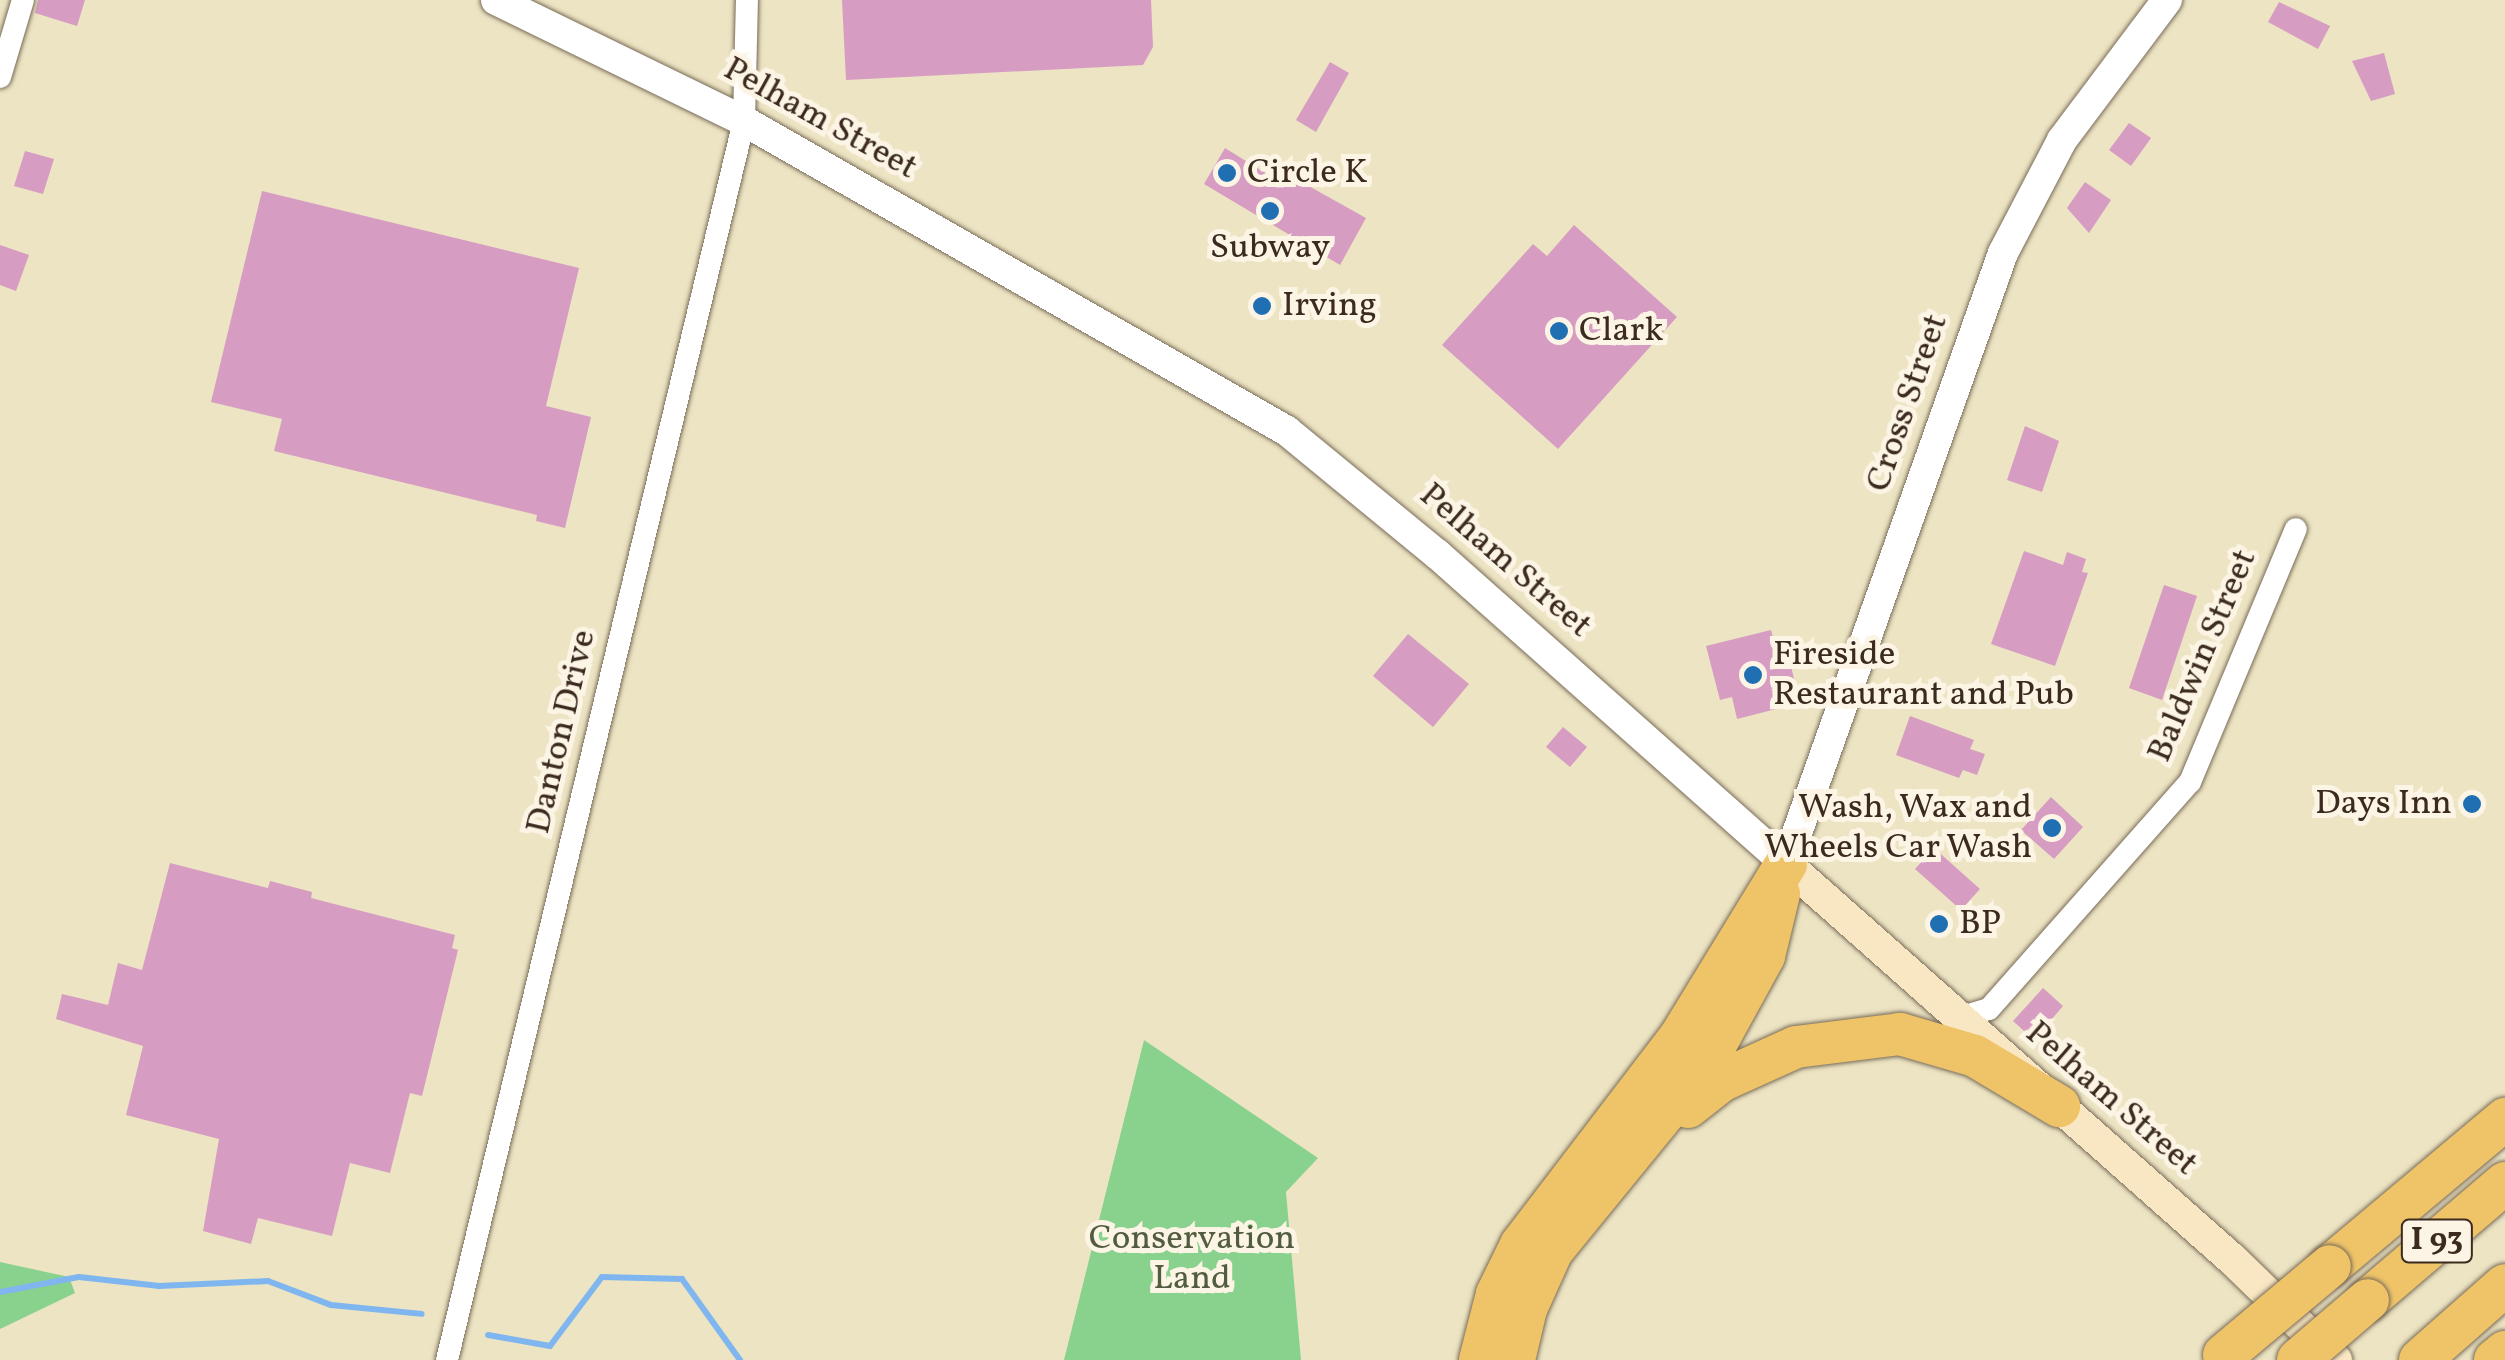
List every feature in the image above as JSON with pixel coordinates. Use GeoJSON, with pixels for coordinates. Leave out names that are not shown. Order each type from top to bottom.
{"type":"FeatureCollection","features":[{"type":"Feature","properties":{"kind":"highway"},"geometry":{"type":"LineString","coordinates":[[1514,1360],[1526,1308],[1552,1251],[1646,1143],[1706,1062],[1764,956],[1786,864]]}},
{"type":"Feature","properties":{"kind":"highway"},"geometry":{"type":"LineString","coordinates":[[1480,1360],[1497,1294],[1521,1245],[1680,1036],[1786,864]]}},
{"type":"Feature","properties":{"kind":"highway"},"geometry":{"type":"LineString","coordinates":[[1646,1143],[1722,1081],[1786,1050],[1838,1037],[1900,1034],[1949,1045],[2059,1106]]}},
{"type":"Feature","properties":{"kind":"highway"},"geometry":{"type":"LineString","coordinates":[[2221,1357],[2505,1119]]}},
{"type":"Feature","properties":{"kind":"highway","name":"I 93"},"geometry":{"type":"LineString","coordinates":[[2298,1360],[2505,1182]]}},
{"type":"Feature","properties":{"kind":"highway","name":"I 93"},"geometry":{"type":"LineString","coordinates":[[2421,1359],[2505,1285]]}},
{"type":"Feature","properties":{"kind":"highway"},"geometry":{"type":"LineString","coordinates":[[2495,1360],[2505,1352]]}},
{"type":"Feature","properties":{"kind":"main road","name":"Pelham Street"},"geometry":{"type":"LineString","coordinates":[[1786,864],[2059,1106],[2336,1360]]}},
{"type":"Feature","properties":{"kind":"street"},"geometry":{"type":"LineString","coordinates":[[0,77],[24,0]]}},
{"type":"Feature","properties":{"kind":"street","name":"Pelham Street"},"geometry":{"type":"LineString","coordinates":[[496,0],[744,120],[1287,431],[1437,554],[1786,864]]}},
{"type":"Feature","properties":{"kind":"street","name":"Danton Drive"},"geometry":{"type":"LineString","coordinates":[[447,1360],[744,120],[747,0]]}},
{"type":"Feature","properties":{"kind":"street","name":"Cross Street"},"geometry":{"type":"LineString","coordinates":[[1786,864],[2004,253],[2062,140],[2167,0]]}},
{"type":"Feature","properties":{"kind":"street","name":"Baldwin Street"},"geometry":{"type":"LineString","coordinates":[[1959,1018],[1989,1008],[2190,782],[2296,529]]}},
{"type":"Feature","properties":{"kind":"green space","name":"Conservation Land"},"geometry":{"type":"Polygon","coordinates":[[[1144,1040],[1318,1158],[1286,1192],[1301,1360],[1064,1360],[1144,1040]]]}},
{"type":"Feature","properties":{"kind":"green space"},"geometry":{"type":"Polygon","coordinates":[[[0,1262],[69,1277],[75,1293],[0,1329],[0,1262]]]}},
{"type":"Feature","properties":{"kind":"building"},"geometry":{"type":"Polygon","coordinates":[[[38,0],[85,0],[77,26],[35,13],[38,0]]]}},
{"type":"Feature","properties":{"kind":"building"},"geometry":{"type":"Polygon","coordinates":[[[842,0],[1151,0],[1153,47],[1143,65],[846,80],[842,0]]]}},
{"type":"Feature","properties":{"kind":"building"},"geometry":{"type":"Polygon","coordinates":[[[2279,2],[2330,26],[2318,49],[2268,22],[2279,2]]]}},
{"type":"Feature","properties":{"kind":"building"},"geometry":{"type":"Polygon","coordinates":[[[2384,53],[2395,94],[2371,101],[2352,61],[2384,53]]]}},
{"type":"Feature","properties":{"kind":"building"},"geometry":{"type":"Polygon","coordinates":[[[1330,62],[1349,73],[1316,132],[1296,120],[1330,62]]]}},
{"type":"Feature","properties":{"kind":"building"},"geometry":{"type":"Polygon","coordinates":[[[2129,123],[2151,138],[2131,166],[2109,150],[2129,123]]]}},
{"type":"Feature","properties":{"kind":"building","name":"Circle K"},"geometry":{"type":"Polygon","coordinates":[[[1225,148],[1275,179],[1280,170],[1366,218],[1340,265],[1204,184],[1225,148]]]}},
{"type":"Feature","properties":{"kind":"building"},"geometry":{"type":"Polygon","coordinates":[[[25,151],[54,159],[43,194],[14,186],[25,151]]]}},
{"type":"Feature","properties":{"kind":"building"},"geometry":{"type":"Polygon","coordinates":[[[2085,182],[2111,200],[2089,233],[2067,208],[2085,182]]]}},
{"type":"Feature","properties":{"kind":"building"},"geometry":{"type":"Polygon","coordinates":[[[262,191],[579,268],[546,406],[591,417],[565,528],[536,521],[537,515],[274,451],[282,419],[211,402],[262,191]]]}},
{"type":"Feature","properties":{"kind":"building","name":"Clark"},"geometry":{"type":"Polygon","coordinates":[[[1574,225],[1677,317],[1558,449],[1442,345],[1533,244],[1547,256],[1574,225]]]}},
{"type":"Feature","properties":{"kind":"building"},"geometry":{"type":"Polygon","coordinates":[[[0,245],[29,255],[16,291],[0,285],[0,245]]]}},
{"type":"Feature","properties":{"kind":"building"},"geometry":{"type":"Polygon","coordinates":[[[2025,426],[2059,441],[2042,492],[2007,480],[2025,426]]]}},
{"type":"Feature","properties":{"kind":"building"},"geometry":{"type":"Polygon","coordinates":[[[2024,551],[2063,565],[2067,552],[2086,559],[2082,572],[2088,573],[2055,666],[1991,644],[2024,551]]]}},
{"type":"Feature","properties":{"kind":"building"},"geometry":{"type":"Polygon","coordinates":[[[2164,585],[2197,596],[2162,700],[2129,688],[2164,585]]]}},
{"type":"Feature","properties":{"kind":"building","name":"Fireside Restaurant and Pub"},"geometry":{"type":"Polygon","coordinates":[[[1771,630],[1777,653],[1787,650],[1800,703],[1737,719],[1732,697],[1720,700],[1706,646],[1771,630]]]}},
{"type":"Feature","properties":{"kind":"building"},"geometry":{"type":"Polygon","coordinates":[[[1408,634],[1469,684],[1433,727],[1373,676],[1408,634]]]}},
{"type":"Feature","properties":{"kind":"building"},"geometry":{"type":"Polygon","coordinates":[[[1910,716],[1974,740],[1970,749],[1985,754],[1977,775],[1963,770],[1959,778],[1896,755],[1910,716]]]}},
{"type":"Feature","properties":{"kind":"building"},"geometry":{"type":"Polygon","coordinates":[[[1563,727],[1587,747],[1570,767],[1546,747],[1563,727]]]}},
{"type":"Feature","properties":{"kind":"building","name":"Wash, Wax and Wheels Car Wash"},"geometry":{"type":"Polygon","coordinates":[[[2051,797],[2083,827],[2054,859],[2021,830],[2051,797]]]}},
{"type":"Feature","properties":{"kind":"building"},"geometry":{"type":"Polygon","coordinates":[[[1934,848],[1980,889],[1961,910],[1915,869],[1934,848]]]}},
{"type":"Feature","properties":{"kind":"building"},"geometry":{"type":"Polygon","coordinates":[[[170,863],[268,888],[270,881],[312,892],[311,898],[455,935],[452,948],[458,950],[422,1096],[410,1093],[390,1173],[350,1163],[332,1236],[258,1218],[251,1244],[203,1231],[219,1139],[126,1115],[143,1046],[56,1019],[62,994],[108,1005],[118,963],[142,970],[170,863]]]}},
{"type":"Feature","properties":{"kind":"building"},"geometry":{"type":"Polygon","coordinates":[[[2043,988],[2063,1006],[2034,1040],[2013,1021],[2043,988]]]}},
{"type":"Feature","properties":{"kind":"waterway"},"geometry":{"type":"LineString","coordinates":[[0,1292],[79,1277],[159,1286],[268,1281],[331,1305],[422,1314]]}},
{"type":"Feature","properties":{"kind":"waterway"},"geometry":{"type":"LineString","coordinates":[[488,1335],[550,1346],[602,1277],[682,1279],[740,1360]]}},
{"type":"Feature","properties":{"kind":"place","name":"Circle K"},"geometry":{"type":"Point","coordinates":[1227,173]}},
{"type":"Feature","properties":{"kind":"place","name":"Subway"},"geometry":{"type":"Point","coordinates":[1270,211]}},
{"type":"Feature","properties":{"kind":"place","name":"Irving"},"geometry":{"type":"Point","coordinates":[1262,306]}},
{"type":"Feature","properties":{"kind":"place","name":"Clark"},"geometry":{"type":"Point","coordinates":[1559,331]}},
{"type":"Feature","properties":{"kind":"place","name":"Fireside Restaurant and Pub"},"geometry":{"type":"Point","coordinates":[1753,675]}},
{"type":"Feature","properties":{"kind":"place","name":"Days Inn"},"geometry":{"type":"Point","coordinates":[2472,804]}},
{"type":"Feature","properties":{"kind":"place","name":"Wash, Wax and Wheels Car Wash"},"geometry":{"type":"Point","coordinates":[2052,828]}},
{"type":"Feature","properties":{"kind":"place","name":"BP"},"geometry":{"type":"Point","coordinates":[1939,924]}}]}
